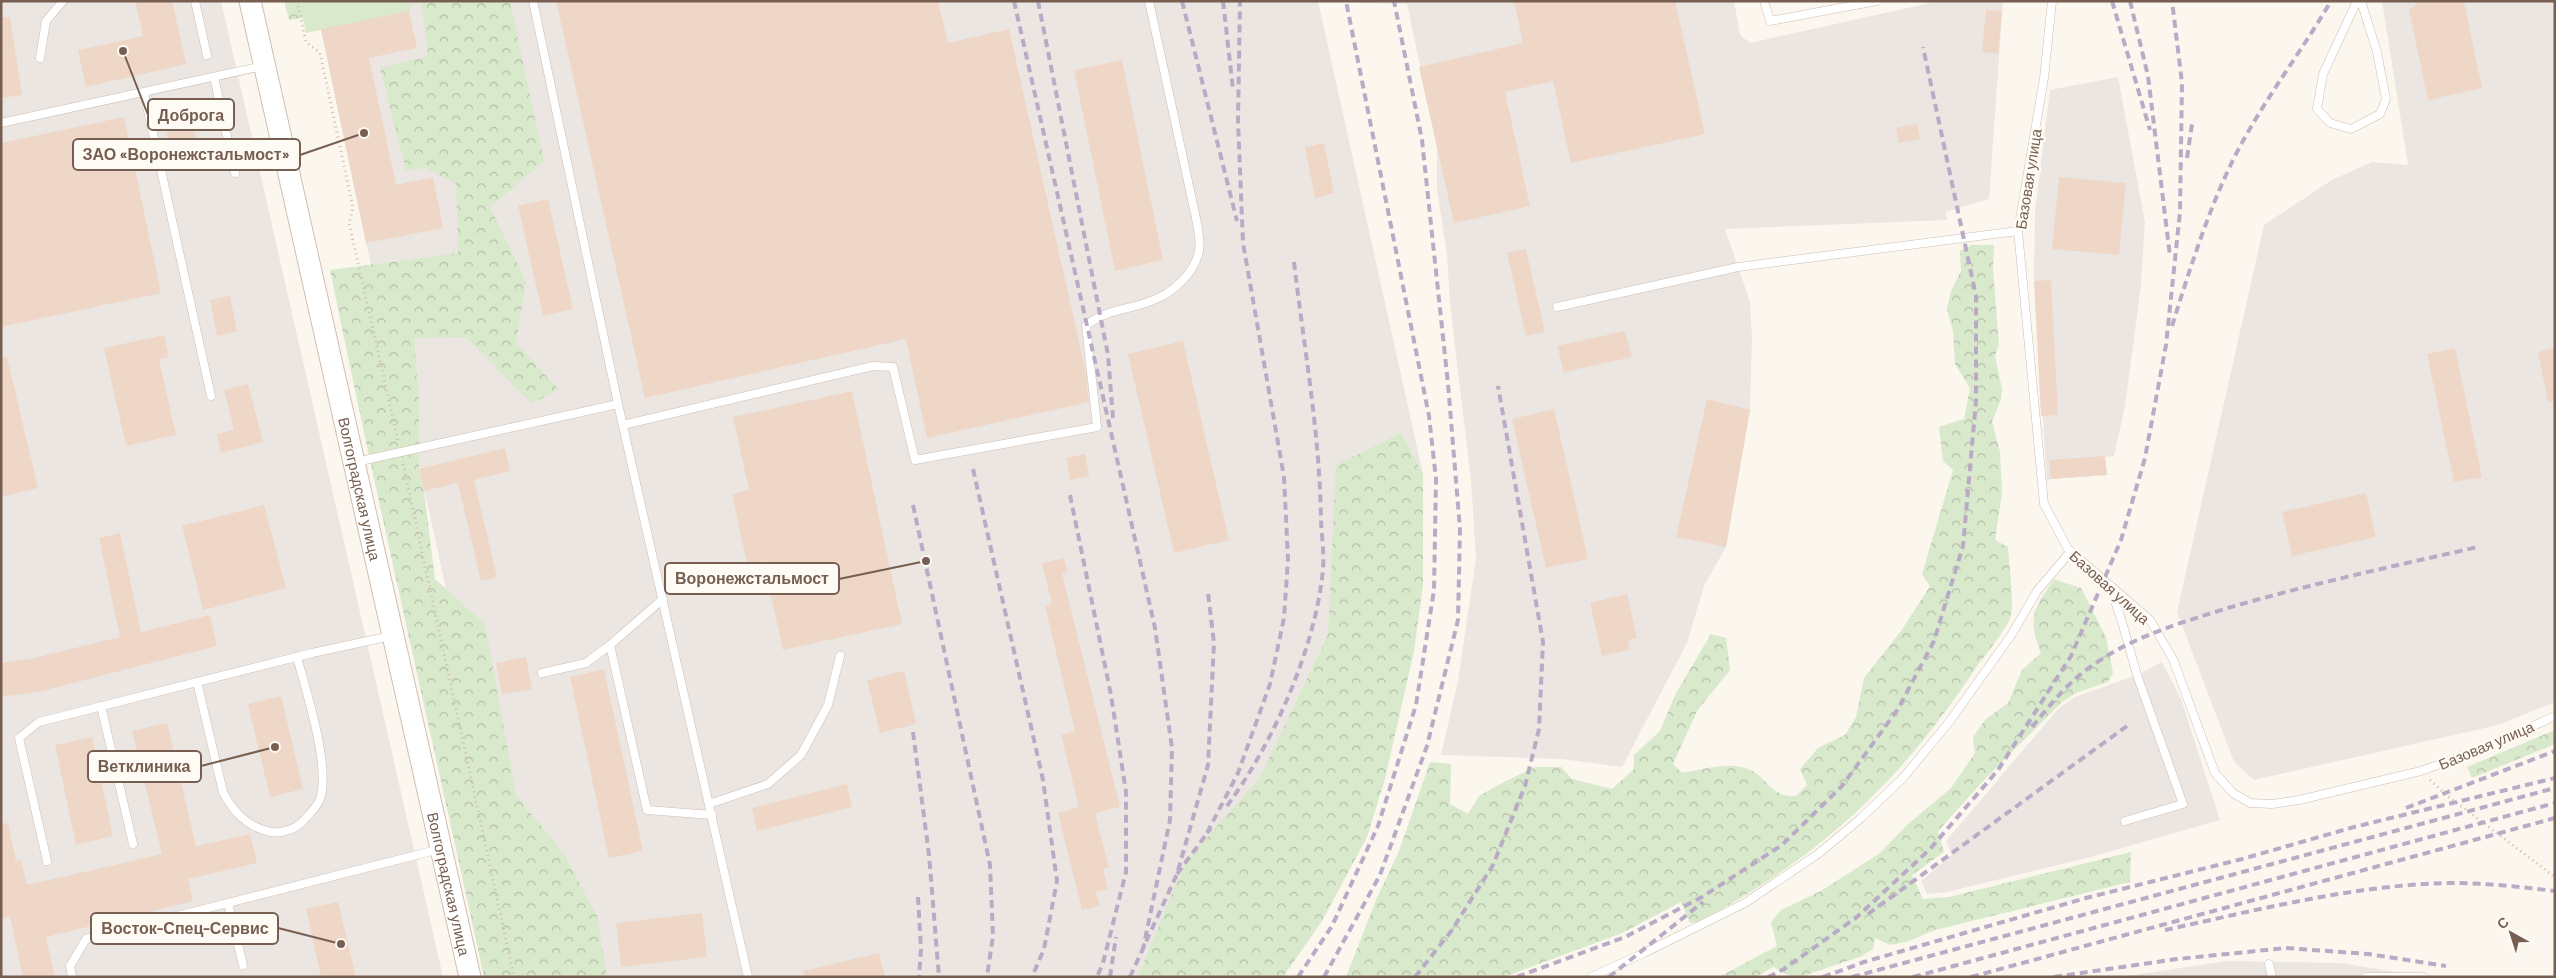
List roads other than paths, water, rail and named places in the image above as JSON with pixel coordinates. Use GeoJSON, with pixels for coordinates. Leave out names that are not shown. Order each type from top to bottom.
{"type":"FeatureCollection","features":[{"type":"Feature","properties":{"kind":"main road","name":"Волгоградская улица"},"geometry":{"type":"LineString","coordinates":[[250,1],[470,977]]}},
{"type":"Feature","properties":{"kind":"lane"},"geometry":{"type":"LineString","coordinates":[[40,58],[46,21],[63,1]]}},
{"type":"Feature","properties":{"kind":"lane"},"geometry":{"type":"LineString","coordinates":[[195,1],[207,55]]}},
{"type":"Feature","properties":{"kind":"lane"},"geometry":{"type":"LineString","coordinates":[[534,1],[618,404],[748,977]]}},
{"type":"Feature","properties":{"kind":"lane"},"geometry":{"type":"LineString","coordinates":[[623,425],[873,366],[893,367],[915,460],[1097,427],[1086,325],[1100,315],[1152,301],[1176,285],[1193,268],[1200,249],[1197,222],[1149,1]]}},
{"type":"Feature","properties":{"kind":"lane"},"geometry":{"type":"LineString","coordinates":[[1764,1],[1770,21],[1877,1]]}},
{"type":"Feature","properties":{"kind":"lane","name":"Базовая улица"},"geometry":{"type":"LineString","coordinates":[[2052,1],[2044,78],[2018,231],[2044,504],[2071,551],[2150,620],[2173,659],[2215,773],[2233,793],[2250,803],[2272,804],[2421,771],[2494,744],[2555,716]]}},
{"type":"Feature","properties":{"kind":"lane"},"geometry":{"type":"LineString","coordinates":[[2359,1],[2378,52],[2386,99],[2380,114],[2351,129],[2330,124],[2317,109],[2323,74],[2359,1]]}},
{"type":"Feature","properties":{"kind":"lane"},"geometry":{"type":"LineString","coordinates":[[1,123],[264,66]]}},
{"type":"Feature","properties":{"kind":"lane"},"geometry":{"type":"LineString","coordinates":[[214,77],[235,173]]}},
{"type":"Feature","properties":{"kind":"lane"},"geometry":{"type":"LineString","coordinates":[[144,93],[211,396]]}},
{"type":"Feature","properties":{"kind":"lane"},"geometry":{"type":"LineString","coordinates":[[1557,307],[1738,267],[2018,231]]}},
{"type":"Feature","properties":{"kind":"lane"},"geometry":{"type":"LineString","coordinates":[[354,462],[618,404]]}},
{"type":"Feature","properties":{"kind":"lane"},"geometry":{"type":"LineString","coordinates":[[1591,977],[1652,950],[1745,902],[1812,858],[1860,819],[1903,778],[1950,721],[2012,634],[2037,591],[2071,551]]}},
{"type":"Feature","properties":{"kind":"lane"},"geometry":{"type":"LineString","coordinates":[[2109,584],[2137,675],[2183,804],[2125,821]]}},
{"type":"Feature","properties":{"kind":"lane"},"geometry":{"type":"LineString","coordinates":[[542,673],[586,663],[663,599]]}},
{"type":"Feature","properties":{"kind":"lane"},"geometry":{"type":"LineString","coordinates":[[47,861],[19,738],[39,722],[297,657],[393,635]]}},
{"type":"Feature","properties":{"kind":"lane"},"geometry":{"type":"LineString","coordinates":[[610,644],[647,810],[712,815]]}},
{"type":"Feature","properties":{"kind":"lane"},"geometry":{"type":"LineString","coordinates":[[709,804],[768,784],[801,755],[828,706],[840,656]]}},
{"type":"Feature","properties":{"kind":"lane"},"geometry":{"type":"LineString","coordinates":[[197,682],[223,792],[230,808],[255,828],[278,834],[300,825],[320,800],[324,776],[314,723],[297,657]]}},
{"type":"Feature","properties":{"kind":"lane"},"geometry":{"type":"LineString","coordinates":[[101,706],[133,844]]}},
{"type":"Feature","properties":{"kind":"lane"},"geometry":{"type":"LineString","coordinates":[[72,977],[70,966],[86,939],[441,848]]}},
{"type":"Feature","properties":{"kind":"lane"},"geometry":{"type":"LineString","coordinates":[[228,903],[242,965]]}},
{"type":"Feature","properties":{"kind":"lane"},"geometry":{"type":"LineString","coordinates":[[2269,964],[2272,977]]}},
{"type":"Feature","properties":{"kind":"lane"},"geometry":{"type":"LineString","coordinates":[[2366,977],[2423,977]]}},
{"type":"Feature","properties":{"kind":"railway"},"geometry":{"type":"LineString","coordinates":[[1014,1],[1155,628],[1172,748],[1170,820],[1143,949]]}},
{"type":"Feature","properties":{"kind":"railway"},"geometry":{"type":"LineString","coordinates":[[1038,1],[1108,355],[1113,418]]}},
{"type":"Feature","properties":{"kind":"railway"},"geometry":{"type":"LineString","coordinates":[[1182,1],[1237,221]]}},
{"type":"Feature","properties":{"kind":"railway"},"geometry":{"type":"LineString","coordinates":[[1223,1],[1233,89]]}},
{"type":"Feature","properties":{"kind":"railway"},"geometry":{"type":"LineString","coordinates":[[1207,833],[1238,773],[1270,684],[1284,618],[1288,559],[1284,477],[1243,243],[1238,121],[1240,1]]}},
{"type":"Feature","properties":{"kind":"railway"},"geometry":{"type":"LineString","coordinates":[[1298,977],[1332,926],[1378,826],[1416,705],[1434,590],[1436,479],[1429,416],[1346,1]]}},
{"type":"Feature","properties":{"kind":"railway"},"geometry":{"type":"LineString","coordinates":[[1324,977],[1380,875],[1427,746],[1458,620],[1460,529],[1448,384],[1422,140],[1394,1]]}},
{"type":"Feature","properties":{"kind":"railway"},"geometry":{"type":"LineString","coordinates":[[2112,1],[2150,130]]}},
{"type":"Feature","properties":{"kind":"railway"},"geometry":{"type":"LineString","coordinates":[[2130,1],[2148,76],[2170,256]]}},
{"type":"Feature","properties":{"kind":"railway"},"geometry":{"type":"LineString","coordinates":[[1768,977],[1784,969],[1857,917],[1930,849],[1998,770],[2071,656],[2121,540],[2145,458],[2166,345],[2180,212],[2182,83],[2172,1]]}},
{"type":"Feature","properties":{"kind":"railway"},"geometry":{"type":"LineString","coordinates":[[2172,326],[2208,218],[2225,176],[2257,116],[2331,1]]}},
{"type":"Feature","properties":{"kind":"railway"},"geometry":{"type":"LineString","coordinates":[[1517,977],[1625,937],[1702,897],[1782,845],[1842,786],[1898,709],[1934,641],[1963,546],[1976,401],[1976,296],[1923,47]]}},
{"type":"Feature","properties":{"kind":"railway"},"geometry":{"type":"LineString","coordinates":[[2187,158],[2192,124]]}},
{"type":"Feature","properties":{"kind":"railway"},"geometry":{"type":"LineString","coordinates":[[1227,806],[1260,755],[1288,697],[1310,637],[1323,571],[1318,456],[1294,262]]}},
{"type":"Feature","properties":{"kind":"railway"},"geometry":{"type":"LineString","coordinates":[[1415,977],[1452,930],[1493,865],[1525,786],[1539,729],[1543,642],[1498,386]]}},
{"type":"Feature","properties":{"kind":"railway"},"geometry":{"type":"LineString","coordinates":[[973,469],[1043,780],[1057,881],[1044,949],[1032,977]]}},
{"type":"Feature","properties":{"kind":"railway"},"geometry":{"type":"LineString","coordinates":[[1070,495],[1111,695],[1126,792],[1126,872],[1103,963],[1097,977]]}},
{"type":"Feature","properties":{"kind":"railway"},"geometry":{"type":"LineString","coordinates":[[913,505],[990,865],[993,936],[987,977]]}},
{"type":"Feature","properties":{"kind":"railway"},"geometry":{"type":"LineString","coordinates":[[2032,727],[2060,694],[2093,665],[2125,646],[2158,631],[2228,608],[2290,591],[2478,547]]}},
{"type":"Feature","properties":{"kind":"railway"},"geometry":{"type":"LineString","coordinates":[[1130,977],[1177,874],[1208,765],[1214,643],[1208,593]]}},
{"type":"Feature","properties":{"kind":"railway"},"geometry":{"type":"LineString","coordinates":[[1868,914],[2127,726]]}},
{"type":"Feature","properties":{"kind":"railway"},"geometry":{"type":"LineString","coordinates":[[913,732],[929,855],[939,977]]}},
{"type":"Feature","properties":{"kind":"railway"},"geometry":{"type":"LineString","coordinates":[[2406,808],[2555,751]]}},
{"type":"Feature","properties":{"kind":"railway"},"geometry":{"type":"LineString","coordinates":[[1823,977],[1864,962],[2086,898],[2242,859],[2354,827],[2555,778]]}},
{"type":"Feature","properties":{"kind":"railway"},"geometry":{"type":"LineString","coordinates":[[1852,977],[2555,788]]}},
{"type":"Feature","properties":{"kind":"railway"},"geometry":{"type":"LineString","coordinates":[[1913,977],[2555,803]]}},
{"type":"Feature","properties":{"kind":"railway"},"geometry":{"type":"LineString","coordinates":[[1971,977],[2555,818]]}},
{"type":"Feature","properties":{"kind":"railway"},"geometry":{"type":"LineString","coordinates":[[1177,874],[1211,828]]}},
{"type":"Feature","properties":{"kind":"railway"},"geometry":{"type":"LineString","coordinates":[[2165,930],[2308,899],[2417,884],[2465,883],[2555,891]]}},
{"type":"Feature","properties":{"kind":"railway"},"geometry":{"type":"LineString","coordinates":[[918,897],[921,949],[919,977]]}},
{"type":"Feature","properties":{"kind":"railway"},"geometry":{"type":"LineString","coordinates":[[1609,977],[1703,902]]}},
{"type":"Feature","properties":{"kind":"railway"},"geometry":{"type":"LineString","coordinates":[[1110,977],[1116,937]]}},
{"type":"Feature","properties":{"kind":"railway"},"geometry":{"type":"LineString","coordinates":[[2054,977],[2177,959],[2286,948],[2368,954],[2446,966]]}},
{"type":"Feature","properties":{"kind":"place","name":"Доброга"},"geometry":{"type":"Point","coordinates":[123,51]}},
{"type":"Feature","properties":{"kind":"place","name":"ЗАО «Воронежстальмост»"},"geometry":{"type":"Point","coordinates":[364,133]}},
{"type":"Feature","properties":{"kind":"place","name":"Воронежстальмост"},"geometry":{"type":"Point","coordinates":[926,561]}},
{"type":"Feature","properties":{"kind":"place","name":"Ветклиника"},"geometry":{"type":"Point","coordinates":[275,747]}},
{"type":"Feature","properties":{"kind":"place","name":"Восток-Спец-Сервис"},"geometry":{"type":"Point","coordinates":[341,944]}}]}
